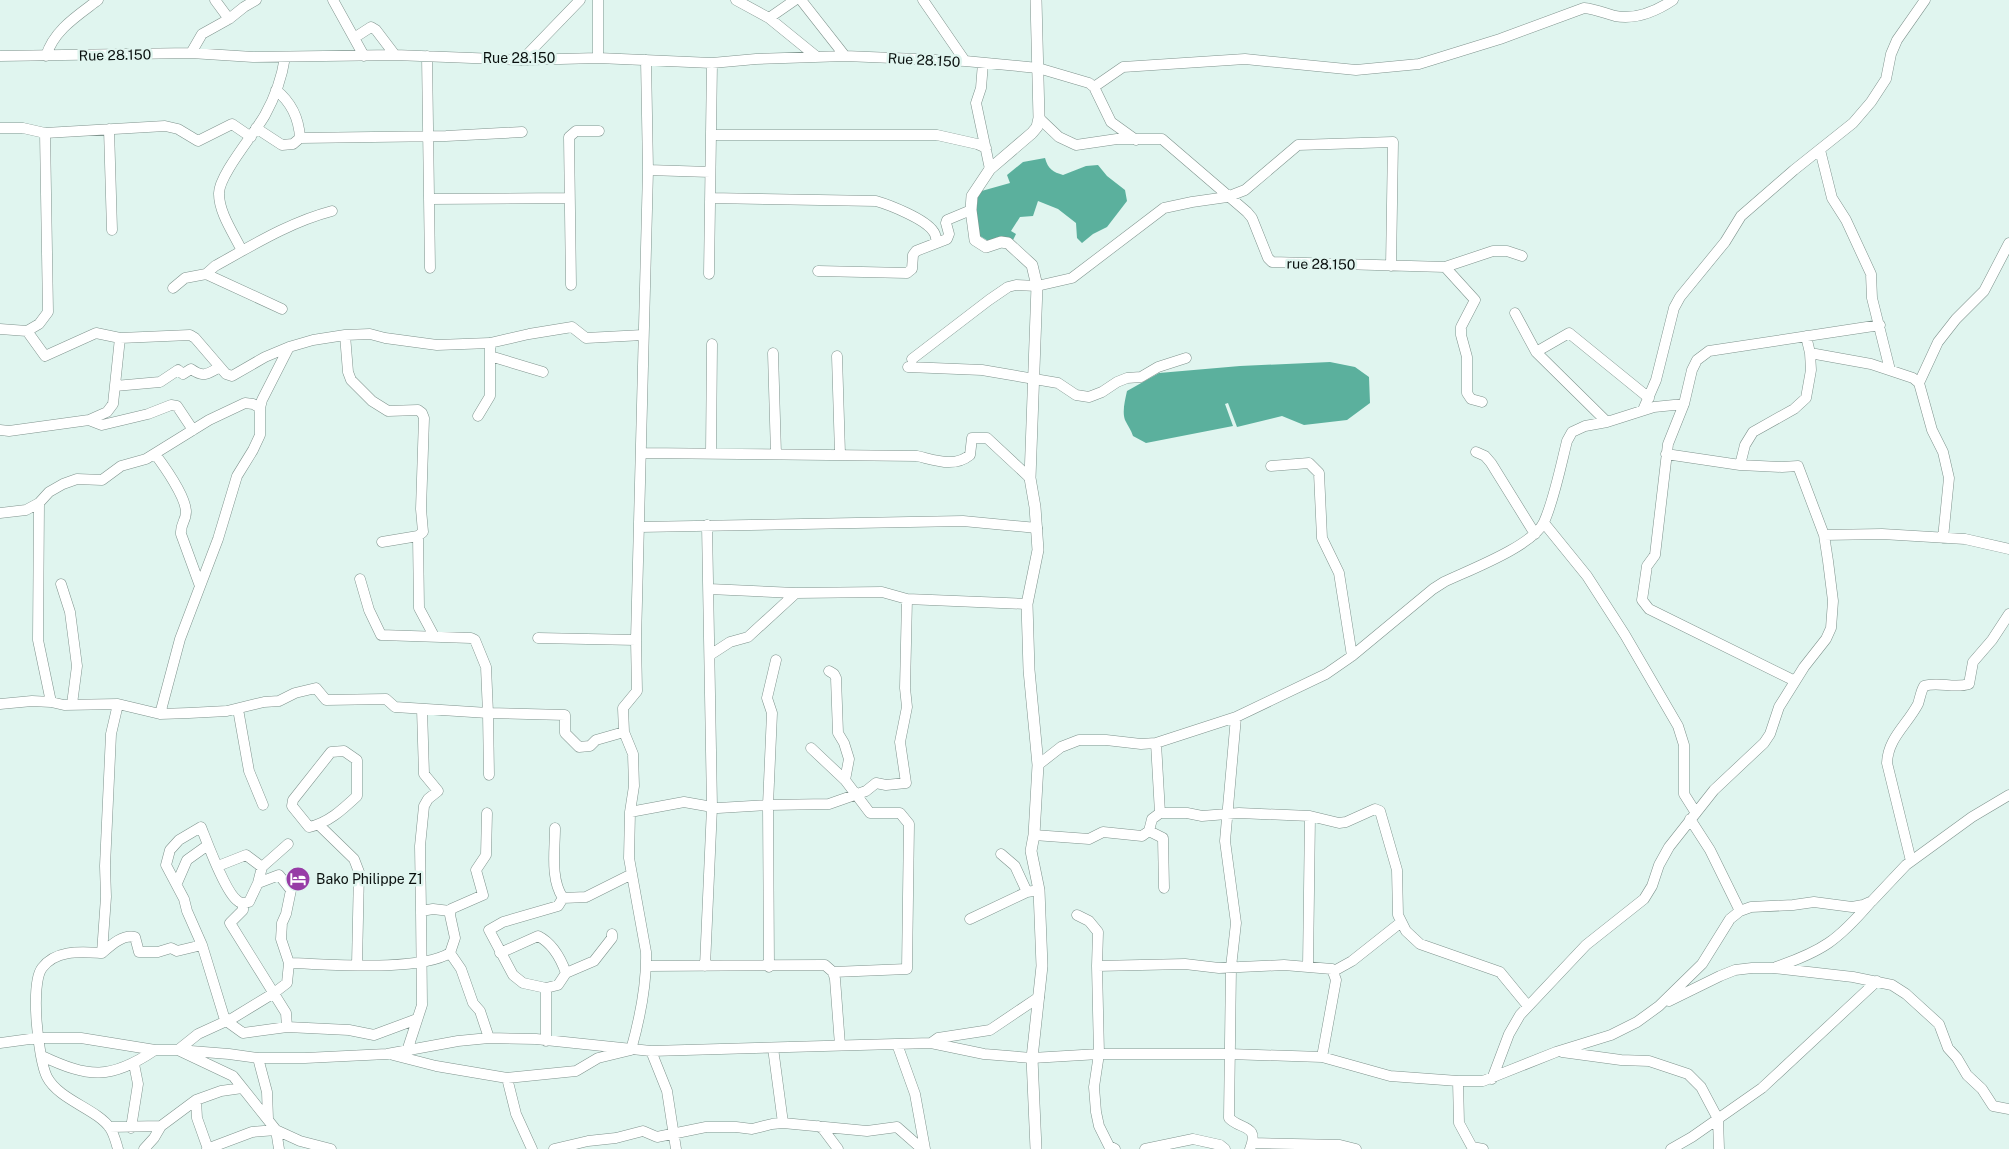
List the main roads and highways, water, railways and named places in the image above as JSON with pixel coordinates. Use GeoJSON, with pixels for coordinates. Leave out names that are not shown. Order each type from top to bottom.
{"type":"FeatureCollection","features":[{"type":"Feature","properties":{"kind":"place","name":"Bako Philippe Z1"},"geometry":{"type":"Point","coordinates":[298,879]}}]}
